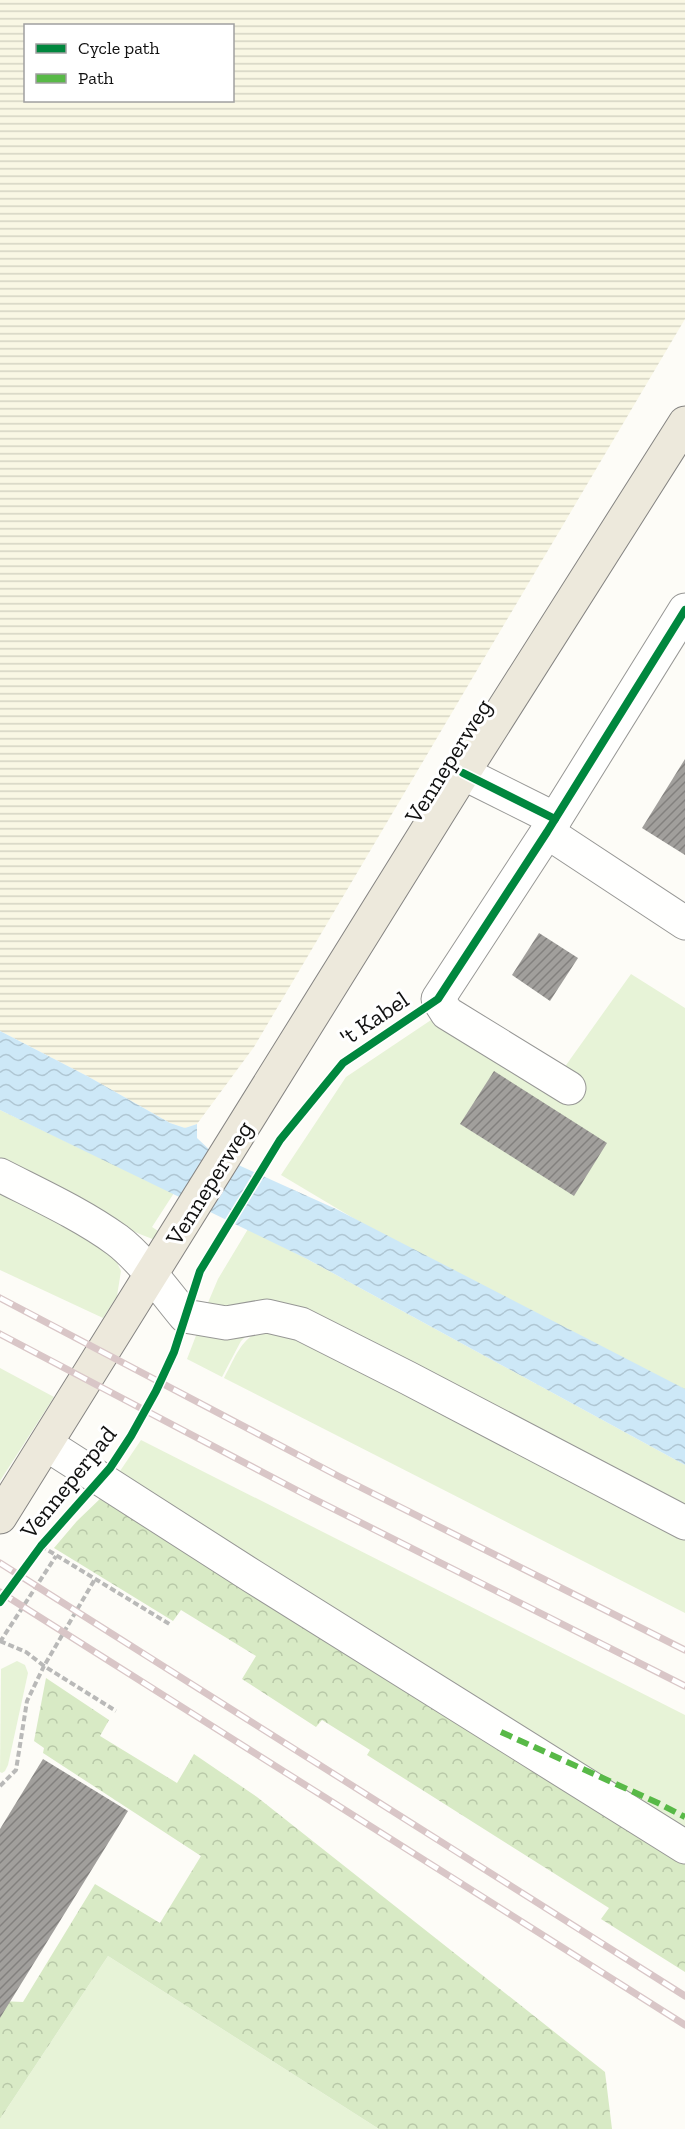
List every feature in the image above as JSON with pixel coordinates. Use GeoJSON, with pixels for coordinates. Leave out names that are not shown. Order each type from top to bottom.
{"type":"FeatureCollection","features":[{"type":"Feature","properties":{"kind":"main road","name":"Venneperweg"},"geometry":{"type":"LineString","coordinates":[[0,1517],[463,773],[685,423]]}},
{"type":"Feature","properties":{"kind":"street","name":"'t Kabel"},"geometry":{"type":"LineString","coordinates":[[569,1088],[447,1013],[438,999],[551,825],[685,610]]}},
{"type":"Feature","properties":{"kind":"street"},"geometry":{"type":"LineString","coordinates":[[463,773],[551,825],[685,923]]}},
{"type":"Feature","properties":{"kind":"street"},"geometry":{"type":"LineString","coordinates":[[0,1175],[75,1214],[159,1263],[185,1316],[226,1323],[267,1316],[301,1324],[685,1523]]}},
{"type":"Feature","properties":{"kind":"street"},"geometry":{"type":"LineString","coordinates":[[46,1444],[685,1847]]}},
{"type":"Feature","properties":{"kind":"path"},"geometry":{"type":"LineString","coordinates":[[41,1546],[171,1625]]}},
{"type":"Feature","properties":{"kind":"path"},"geometry":{"type":"LineString","coordinates":[[56,1556],[0,1642],[28,1654],[116,1711]]}},
{"type":"Feature","properties":{"kind":"path"},"geometry":{"type":"LineString","coordinates":[[0,1786],[15,1770],[27,1701],[44,1666],[95,1579]]}},
{"type":"Feature","properties":{"kind":"shaded area"},"geometry":{"type":"Polygon","coordinates":[[[0,0],[685,0],[685,319],[254,1047],[197,1124],[185,1128],[170,1123],[89,1077],[0,1031],[0,0]]]}},
{"type":"Feature","properties":{"kind":"green space"},"geometry":{"type":"Polygon","coordinates":[[[631,974],[685,1008],[685,1413],[643,1391],[281,1175],[346,1077],[440,1014],[559,1075],[631,974]]]}},
{"type":"Feature","properties":{"kind":"green space"},"geometry":{"type":"Polygon","coordinates":[[[0,1110],[174,1193],[152,1227],[158,1231],[155,1240],[127,1229],[0,1161],[0,1110]]]}},
{"type":"Feature","properties":{"kind":"green space"},"geometry":{"type":"Polygon","coordinates":[[[0,1189],[111,1250],[121,1271],[117,1296],[103,1318],[0,1270],[0,1189]]]}},
{"type":"Feature","properties":{"kind":"green space"},"geometry":{"type":"Polygon","coordinates":[[[248,1229],[685,1465],[685,1511],[245,1309],[207,1305],[218,1279],[248,1229]]]}},
{"type":"Feature","properties":{"kind":"green space"},"geometry":{"type":"Polygon","coordinates":[[[260,1331],[284,1333],[685,1534],[685,1613],[224,1378],[242,1345],[260,1331]]]}},
{"type":"Feature","properties":{"kind":"green space"},"geometry":{"type":"Polygon","coordinates":[[[197,1333],[247,1335],[241,1341],[222,1377],[187,1359],[197,1333]]]}},
{"type":"Feature","properties":{"kind":"green space"},"geometry":{"type":"Polygon","coordinates":[[[0,1368],[54,1397],[0,1481],[0,1368]]]}},
{"type":"Feature","properties":{"kind":"green space"},"geometry":{"type":"Polygon","coordinates":[[[141,1440],[685,1715],[685,1836],[118,1474],[141,1440]]]}},
{"type":"Feature","properties":{"kind":"green space"},"geometry":{"type":"Polygon","coordinates":[[[104,1495],[685,1858],[685,1972],[601,1919],[609,1908],[367,1755],[370,1750],[322,1720],[316,1727],[242,1679],[256,1656],[181,1610],[173,1621],[54,1548],[104,1495]]]}},
{"type":"Feature","properties":{"kind":"green space"},"geometry":{"type":"Polygon","coordinates":[[[17,1661],[25,1665],[28,1673],[8,1765],[2,1773],[0,1772],[1,1669],[17,1661]]]}},
{"type":"Feature","properties":{"kind":"green space"},"geometry":{"type":"Polygon","coordinates":[[[46,1678],[109,1720],[100,1736],[177,1783],[194,1754],[257,1797],[605,2072],[612,2129],[379,2129],[108,1956],[0,2119],[0,2001],[23,2002],[95,1884],[160,1923],[201,1856],[43,1753],[44,1748],[34,1741],[46,1678]]]}},
{"type":"Feature","properties":{"kind":"green space"},"geometry":{"type":"Polygon","coordinates":[[[108,1956],[379,2129],[0,2129],[0,2119],[108,1956]]]}},
{"type":"Feature","properties":{"kind":"water"},"geometry":{"type":"Polygon","coordinates":[[[0,1031],[89,1077],[170,1123],[185,1128],[197,1124],[197,1138],[214,1154],[336,1209],[685,1389],[685,1465],[307,1259],[0,1110],[0,1031]]]}},
{"type":"Feature","properties":{"kind":"building"},"geometry":{"type":"Polygon","coordinates":[[[685,759],[685,855],[642,828],[685,759]]]}},
{"type":"Feature","properties":{"kind":"building"},"geometry":{"type":"Polygon","coordinates":[[[539,933],[578,958],[550,1001],[512,975],[539,933]]]}},
{"type":"Feature","properties":{"kind":"building"},"geometry":{"type":"Polygon","coordinates":[[[494,1071],[607,1143],[574,1196],[460,1124],[494,1071]]]}},
{"type":"Feature","properties":{"kind":"building"},"geometry":{"type":"Polygon","coordinates":[[[43,1759],[128,1811],[0,2018],[0,1829],[43,1759]]]}},
{"type":"Feature","properties":{"kind":"railway"},"geometry":{"type":"LineString","coordinates":[[0,1298],[340,1477],[685,1650]]}},
{"type":"Feature","properties":{"kind":"railway"},"geometry":{"type":"LineString","coordinates":[[0,1334],[304,1494],[685,1686]]}},
{"type":"Feature","properties":{"kind":"railway"},"geometry":{"type":"LineString","coordinates":[[0,1563],[685,1996]]}},
{"type":"Feature","properties":{"kind":"railway"},"geometry":{"type":"LineString","coordinates":[[0,1592],[685,2025]]}},
{"type":"Feature","properties":{"kind":"marked path"},"geometry":{"type":"LineString","coordinates":[[501,1732],[685,1817]]}},
{"type":"Feature","properties":{"kind":"cycle path","name":"Venneperpad"},"geometry":{"type":"LineString","coordinates":[[0,1602],[41,1546],[110,1468],[131,1436],[174,1352],[200,1271],[280,1140],[343,1063],[438,999],[547,832],[685,610]]}},
{"type":"Feature","properties":{"kind":"cycle path"},"geometry":{"type":"LineString","coordinates":[[463,773],[555,819]]}}]}
